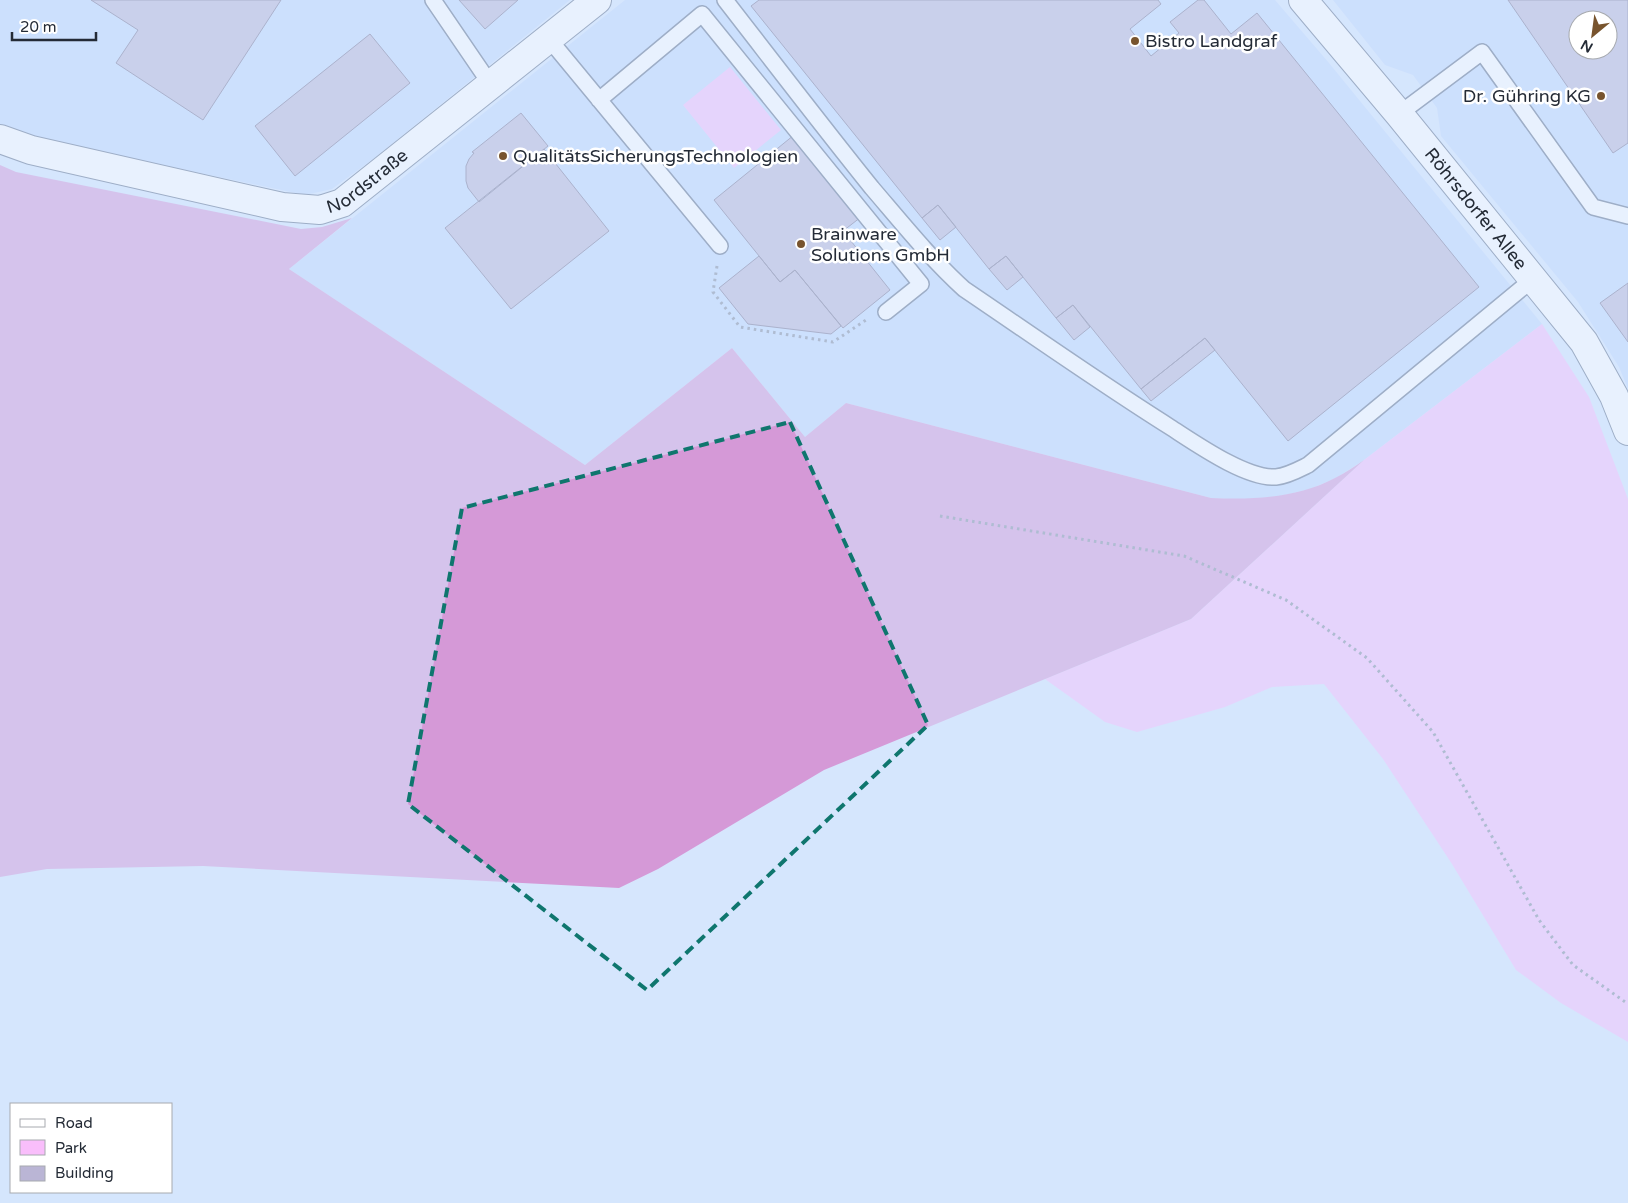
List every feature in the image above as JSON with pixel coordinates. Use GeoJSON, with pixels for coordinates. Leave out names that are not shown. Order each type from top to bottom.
{"type":"FeatureCollection","features":[{"type":"Feature","properties":{"kind":"street","name":"Nordstraße"},"geometry":{"type":"LineString","coordinates":[[0,139],[31,150],[273,205],[320,210],[342,203],[597,0]]}},
{"type":"Feature","properties":{"kind":"street","name":"Röhrsdorfer Allee"},"geometry":{"type":"LineString","coordinates":[[1303,0],[1399,114],[1584,342],[1614,396],[1628,431]]}},
{"type":"Feature","properties":{"kind":"lane"},"geometry":{"type":"LineString","coordinates":[[433,0],[491,86]]}},
{"type":"Feature","properties":{"kind":"lane"},"geometry":{"type":"LineString","coordinates":[[726,0],[845,154],[920,245],[946,273],[964,288],[1129,402],[1218,458],[1254,473],[1276,477],[1294,472],[1308,464],[1533,278]]}},
{"type":"Feature","properties":{"kind":"lane"},"geometry":{"type":"LineString","coordinates":[[599,100],[702,14],[921,284],[886,312]]}},
{"type":"Feature","properties":{"kind":"lane"},"geometry":{"type":"LineString","coordinates":[[549,39],[720,246]]}},
{"type":"Feature","properties":{"kind":"lane"},"geometry":{"type":"LineString","coordinates":[[1399,114],[1482,52],[1593,207],[1628,216]]}},
{"type":"Feature","properties":{"kind":"path"},"geometry":{"type":"LineString","coordinates":[[720,246],[713,292],[740,327],[833,342],[867,319],[886,312]]}},
{"type":"Feature","properties":{"kind":"path"},"geometry":{"type":"LineString","coordinates":[[940,516],[1184,556],[1286,600],[1366,658],[1433,732],[1539,920],[1573,965],[1628,1004]]}},
{"type":"Feature","properties":{"kind":"highlighted area"},"geometry":{"type":"Polygon","coordinates":[[[790,422],[928,725],[647,990],[408,804],[462,508],[790,422]]]}},
{"type":"Feature","properties":{"kind":"shaded area"},"geometry":{"type":"Polygon","coordinates":[[[0,0],[570,0],[373,159],[332,189],[305,195],[14,134],[0,127],[0,0]]]}},
{"type":"Feature","properties":{"kind":"shaded area"},"geometry":{"type":"Polygon","coordinates":[[[625,0],[1275,0],[1329,63],[1542,324],[1364,460],[1336,478],[1310,489],[1281,496],[1245,500],[1211,498],[846,403],[805,437],[732,348],[585,465],[289,269],[625,0]]]}},
{"type":"Feature","properties":{"kind":"shaded area"},"geometry":{"type":"Polygon","coordinates":[[[1333,0],[1628,0],[1628,389],[1619,367],[1578,302],[1441,136],[1437,108],[1413,75],[1385,65],[1333,0]]]}},
{"type":"Feature","properties":{"kind":"shaded area"},"geometry":{"type":"Polygon","coordinates":[[[0,165],[16,172],[301,229],[322,227],[352,218],[289,269],[585,465],[732,348],[805,437],[846,403],[1211,498],[1243,499],[1290,494],[1321,485],[1364,460],[1191,619],[824,770],[658,869],[619,888],[203,866],[47,869],[0,877],[0,165]]]}},
{"type":"Feature","properties":{"kind":"green space"},"geometry":{"type":"Polygon","coordinates":[[[730,67],[781,130],[734,168],[683,105],[730,67]]]}},
{"type":"Feature","properties":{"kind":"green space"},"geometry":{"type":"Polygon","coordinates":[[[1542,324],[1589,397],[1628,499],[1628,1042],[1561,1003],[1516,970],[1452,864],[1383,759],[1324,684],[1272,687],[1225,707],[1137,732],[1105,722],[1045,679],[1191,619],[1364,460],[1542,324]]]}},
{"type":"Feature","properties":{"kind":"building"},"geometry":{"type":"Polygon","coordinates":[[[91,0],[281,0],[203,120],[116,63],[138,30],[91,0]]]}},
{"type":"Feature","properties":{"kind":"building"},"geometry":{"type":"Polygon","coordinates":[[[459,0],[518,0],[485,29],[459,0]]]}},
{"type":"Feature","properties":{"kind":"building"},"geometry":{"type":"Polygon","coordinates":[[[759,0],[1158,0],[1161,4],[1130,29],[1151,56],[1179,33],[1170,22],[1198,0],[1204,0],[1231,34],[1257,13],[1479,287],[1288,441],[1205,338],[1141,389],[1073,305],[1056,318],[1006,256],[989,269],[938,205],[922,218],[751,6],[759,0]]]}},
{"type":"Feature","properties":{"kind":"building","name":"Dr. Gühring KG"},"geometry":{"type":"Polygon","coordinates":[[[1508,0],[1628,0],[1628,143],[1613,153],[1508,0]]]}},
{"type":"Feature","properties":{"kind":"building"},"geometry":{"type":"Polygon","coordinates":[[[370,34],[410,83],[295,176],[255,126],[370,34]]]}},
{"type":"Feature","properties":{"kind":"building","name":"QualitätsSicherungsTechnologien"},"geometry":{"type":"Polygon","coordinates":[[[521,113],[548,146],[479,202],[468,188],[466,181],[466,166],[474,153],[472,152],[521,113]]]}},
{"type":"Feature","properties":{"kind":"building","name":"Brainware Solutions GmbH"},"geometry":{"type":"Polygon","coordinates":[[[794,135],[861,217],[843,231],[890,290],[843,328],[795,270],[780,282],[714,200],[794,135]]]}},
{"type":"Feature","properties":{"kind":"building"},"geometry":{"type":"Polygon","coordinates":[[[544,149],[609,231],[511,309],[445,228],[544,149]]]}},
{"type":"Feature","properties":{"kind":"building"},"geometry":{"type":"Polygon","coordinates":[[[938,205],[956,227],[940,240],[922,218],[938,205]]]}},
{"type":"Feature","properties":{"kind":"building"},"geometry":{"type":"Polygon","coordinates":[[[759,256],[780,282],[795,270],[841,326],[831,334],[748,324],[719,288],[759,256]]]}},
{"type":"Feature","properties":{"kind":"building"},"geometry":{"type":"Polygon","coordinates":[[[1006,256],[1023,277],[1007,290],[989,269],[1006,256]]]}},
{"type":"Feature","properties":{"kind":"building"},"geometry":{"type":"Polygon","coordinates":[[[1628,283],[1628,342],[1600,303],[1628,283]]]}},
{"type":"Feature","properties":{"kind":"building"},"geometry":{"type":"Polygon","coordinates":[[[1073,305],[1090,327],[1074,340],[1056,318],[1073,305]]]}},
{"type":"Feature","properties":{"kind":"building"},"geometry":{"type":"Polygon","coordinates":[[[1205,338],[1215,350],[1151,401],[1141,389],[1205,338]]]}},
{"type":"Feature","properties":{"kind":"place","name":"Bistro Landgraf"},"geometry":{"type":"Point","coordinates":[1135,41]}},
{"type":"Feature","properties":{"kind":"place","name":"Dr. Gühring KG"},"geometry":{"type":"Point","coordinates":[1601,96]}},
{"type":"Feature","properties":{"kind":"place","name":"QualitätsSicherungsTechnologien"},"geometry":{"type":"Point","coordinates":[503,156]}},
{"type":"Feature","properties":{"kind":"place","name":"Brainware Solutions GmbH"},"geometry":{"type":"Point","coordinates":[801,244]}}]}
